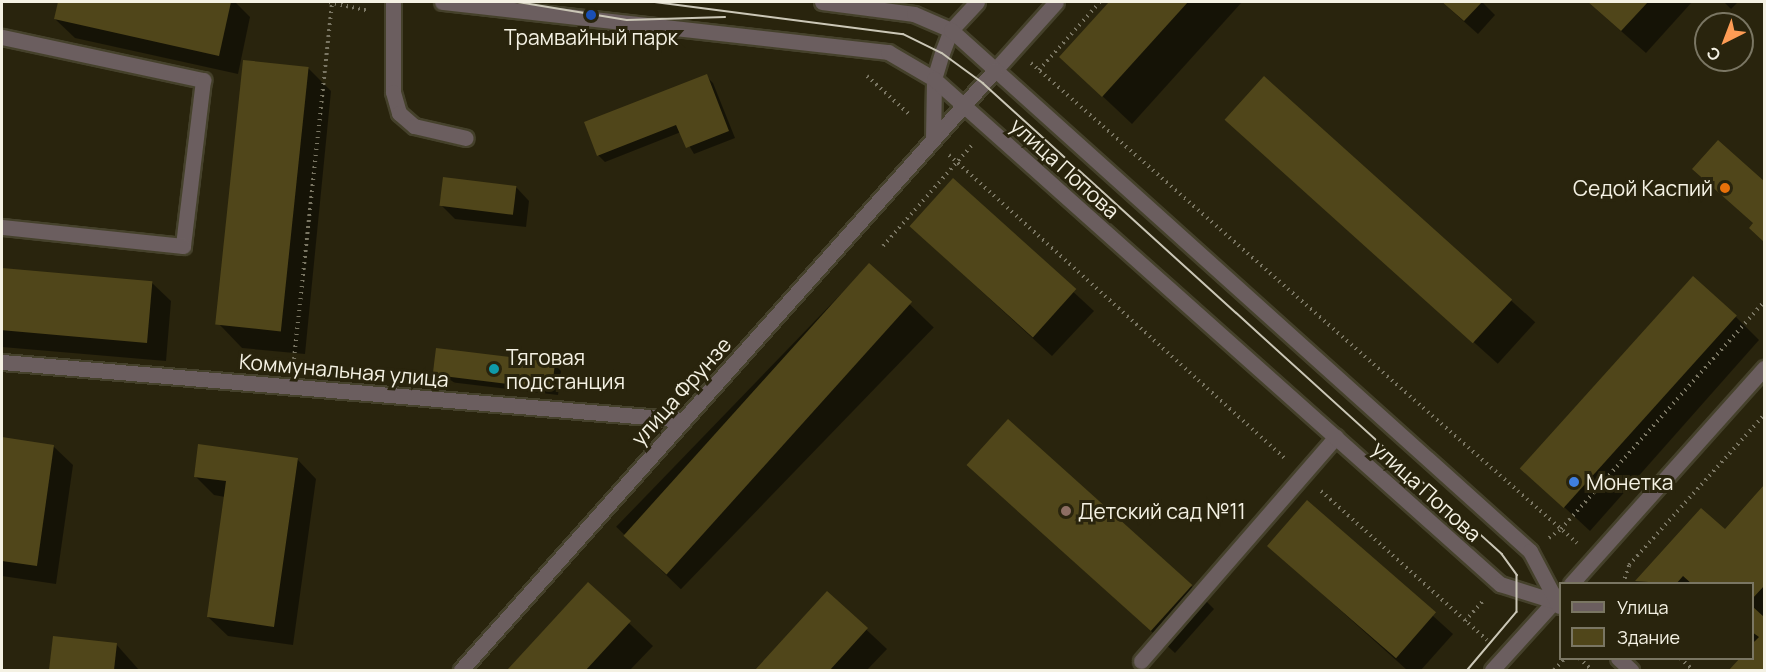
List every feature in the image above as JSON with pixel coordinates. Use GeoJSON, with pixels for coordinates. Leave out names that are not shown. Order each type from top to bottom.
{"type":"FeatureCollection","features":[{"type":"Feature","properties":{"kind":"street"},"geometry":{"type":"LineString","coordinates":[[393,2],[393,92],[399,113],[414,126],[466,138]]}},
{"type":"Feature","properties":{"kind":"street","name":"улица Попова"},"geometry":{"type":"LineString","coordinates":[[442,2],[888,52],[934,79],[1500,584],[1558,601]]}},
{"type":"Feature","properties":{"kind":"street","name":"улица Попова"},"geometry":{"type":"LineString","coordinates":[[822,2],[914,14],[951,30],[1530,551],[1558,601]]}},
{"type":"Feature","properties":{"kind":"street"},"geometry":{"type":"LineString","coordinates":[[933,139],[934,79],[951,30],[977,2]]}},
{"type":"Feature","properties":{"kind":"street","name":"улица Фрунзе"},"geometry":{"type":"LineString","coordinates":[[461,670],[1056,2]]}},
{"type":"Feature","properties":{"kind":"street"},"geometry":{"type":"LineString","coordinates":[[2,36],[203,80],[183,246],[2,226]]}},
{"type":"Feature","properties":{"kind":"street","name":"Коммунальная улица"},"geometry":{"type":"LineString","coordinates":[[2,362],[684,420]]}},
{"type":"Feature","properties":{"kind":"street"},"geometry":{"type":"LineString","coordinates":[[1572,582],[1764,368]]}},
{"type":"Feature","properties":{"kind":"street"},"geometry":{"type":"LineString","coordinates":[[1141,661],[1336,437]]}},
{"type":"Feature","properties":{"kind":"street"},"geometry":{"type":"LineString","coordinates":[[1492,670],[1558,601]]}},
{"type":"Feature","properties":{"kind":"path"},"geometry":{"type":"LineString","coordinates":[[294,359],[329,2]]}},
{"type":"Feature","properties":{"kind":"path"},"geometry":{"type":"LineString","coordinates":[[1014,48],[1594,558]]}},
{"type":"Feature","properties":{"kind":"path"},"geometry":{"type":"LineString","coordinates":[[957,163],[1505,656]]}},
{"type":"Feature","properties":{"kind":"path"},"geometry":{"type":"LineString","coordinates":[[1530,551],[1561,529],[1764,302]]}},
{"type":"Feature","properties":{"kind":"path"},"geometry":{"type":"LineString","coordinates":[[1624,582],[1629,565],[1764,415]]}},
{"type":"Feature","properties":{"kind":"path"},"geometry":{"type":"LineString","coordinates":[[1465,621],[1500,584]]}},
{"type":"Feature","properties":{"kind":"building"},"geometry":{"type":"Polygon","coordinates":[[[58,2],[231,2],[219,56],[54,19],[58,2]]]}},
{"type":"Feature","properties":{"kind":"building"},"geometry":{"type":"Polygon","coordinates":[[[1109,2],[1188,2],[1102,97],[1059,57],[1109,2]]]}},
{"type":"Feature","properties":{"kind":"building"},"geometry":{"type":"Polygon","coordinates":[[[1442,2],[1482,2],[1464,21],[1442,2]]]}},
{"type":"Feature","properties":{"kind":"building"},"geometry":{"type":"Polygon","coordinates":[[[1588,2],[1648,2],[1621,31],[1588,2]]]}},
{"type":"Feature","properties":{"kind":"building"},"geometry":{"type":"Polygon","coordinates":[[[243,60],[309,67],[281,331],[215,325],[243,60]]]}},
{"type":"Feature","properties":{"kind":"building"},"geometry":{"type":"Polygon","coordinates":[[[707,74],[729,131],[686,148],[676,125],[597,156],[584,122],[707,74]]]}},
{"type":"Feature","properties":{"kind":"building"},"geometry":{"type":"Polygon","coordinates":[[[1264,76],[1512,299],[1473,343],[1225,120],[1264,76]]]}},
{"type":"Feature","properties":{"kind":"building"},"geometry":{"type":"Polygon","coordinates":[[[1718,140],[1764,181],[1764,242],[1749,228],[1753,223],[1692,169],[1718,140]]]}},
{"type":"Feature","properties":{"kind":"building"},"geometry":{"type":"Polygon","coordinates":[[[443,177],[516,186],[513,215],[439,206],[443,177]]]}},
{"type":"Feature","properties":{"kind":"building"},"geometry":{"type":"Polygon","coordinates":[[[953,178],[1076,289],[1033,337],[910,226],[953,178]]]}},
{"type":"Feature","properties":{"kind":"building"},"geometry":{"type":"Polygon","coordinates":[[[869,263],[912,302],[667,575],[623,536],[869,263]]]}},
{"type":"Feature","properties":{"kind":"building"},"geometry":{"type":"Polygon","coordinates":[[[2,268],[152,281],[147,343],[2,330],[2,268]]]}},
{"type":"Feature","properties":{"kind":"building"},"geometry":{"type":"Polygon","coordinates":[[[1693,276],[1737,315],[1564,508],[1520,468],[1693,276]]]}},
{"type":"Feature","properties":{"kind":"building","name":"Тяговая подстанция"},"geometry":{"type":"Polygon","coordinates":[[[436,348],[555,363],[552,389],[433,375],[436,348]]]}},
{"type":"Feature","properties":{"kind":"building"},"geometry":{"type":"Polygon","coordinates":[[[1008,419],[1192,585],[1151,631],[967,465],[1008,419]]]}},
{"type":"Feature","properties":{"kind":"building"},"geometry":{"type":"Polygon","coordinates":[[[2,437],[54,445],[37,566],[2,561],[2,437]]]}},
{"type":"Feature","properties":{"kind":"building"},"geometry":{"type":"Polygon","coordinates":[[[198,444],[298,458],[274,627],[207,617],[226,481],[194,477],[198,444]]]}},
{"type":"Feature","properties":{"kind":"building"},"geometry":{"type":"Polygon","coordinates":[[[1764,485],[1764,586],[1754,597],[1754,582],[1690,582],[1683,576],[1678,582],[1635,581],[1701,508],[1725,529],[1764,485]]]}},
{"type":"Feature","properties":{"kind":"building"},"geometry":{"type":"Polygon","coordinates":[[[1307,500],[1436,612],[1396,658],[1267,546],[1307,500]]]}},
{"type":"Feature","properties":{"kind":"building"},"geometry":{"type":"Polygon","coordinates":[[[588,582],[631,621],[586,670],[507,670],[588,582]]]}},
{"type":"Feature","properties":{"kind":"building"},"geometry":{"type":"Polygon","coordinates":[[[827,591],[868,628],[830,670],[755,670],[827,591]]]}},
{"type":"Feature","properties":{"kind":"building"},"geometry":{"type":"Polygon","coordinates":[[[1754,608],[1764,617],[1764,670],[1729,670],[1738,660],[1754,660],[1754,642],[1759,637],[1754,633],[1754,608]]]}},
{"type":"Feature","properties":{"kind":"building"},"geometry":{"type":"Polygon","coordinates":[[[53,636],[117,643],[114,670],[49,670],[53,636]]]}},
{"type":"Feature","properties":{"kind":"tram line"},"geometry":{"type":"LineString","coordinates":[[518,2],[627,20],[725,17]]}},
{"type":"Feature","properties":{"kind":"tram line"},"geometry":{"type":"LineString","coordinates":[[655,2],[903,34],[942,53],[983,83],[1502,554],[1517,575],[1517,612],[1468,670]]}},
{"type":"Feature","properties":{"kind":"place","name":"Трамвайный парк"},"geometry":{"type":"Point","coordinates":[591,15]}},
{"type":"Feature","properties":{"kind":"place","name":"Седой Каспий"},"geometry":{"type":"Point","coordinates":[1725,188]}},
{"type":"Feature","properties":{"kind":"place","name":"Тяговая подстанция"},"geometry":{"type":"Point","coordinates":[494,369]}},
{"type":"Feature","properties":{"kind":"place","name":"Монетка"},"geometry":{"type":"Point","coordinates":[1574,482]}},
{"type":"Feature","properties":{"kind":"place","name":"Детский сад №11"},"geometry":{"type":"Point","coordinates":[1066,511]}}]}
